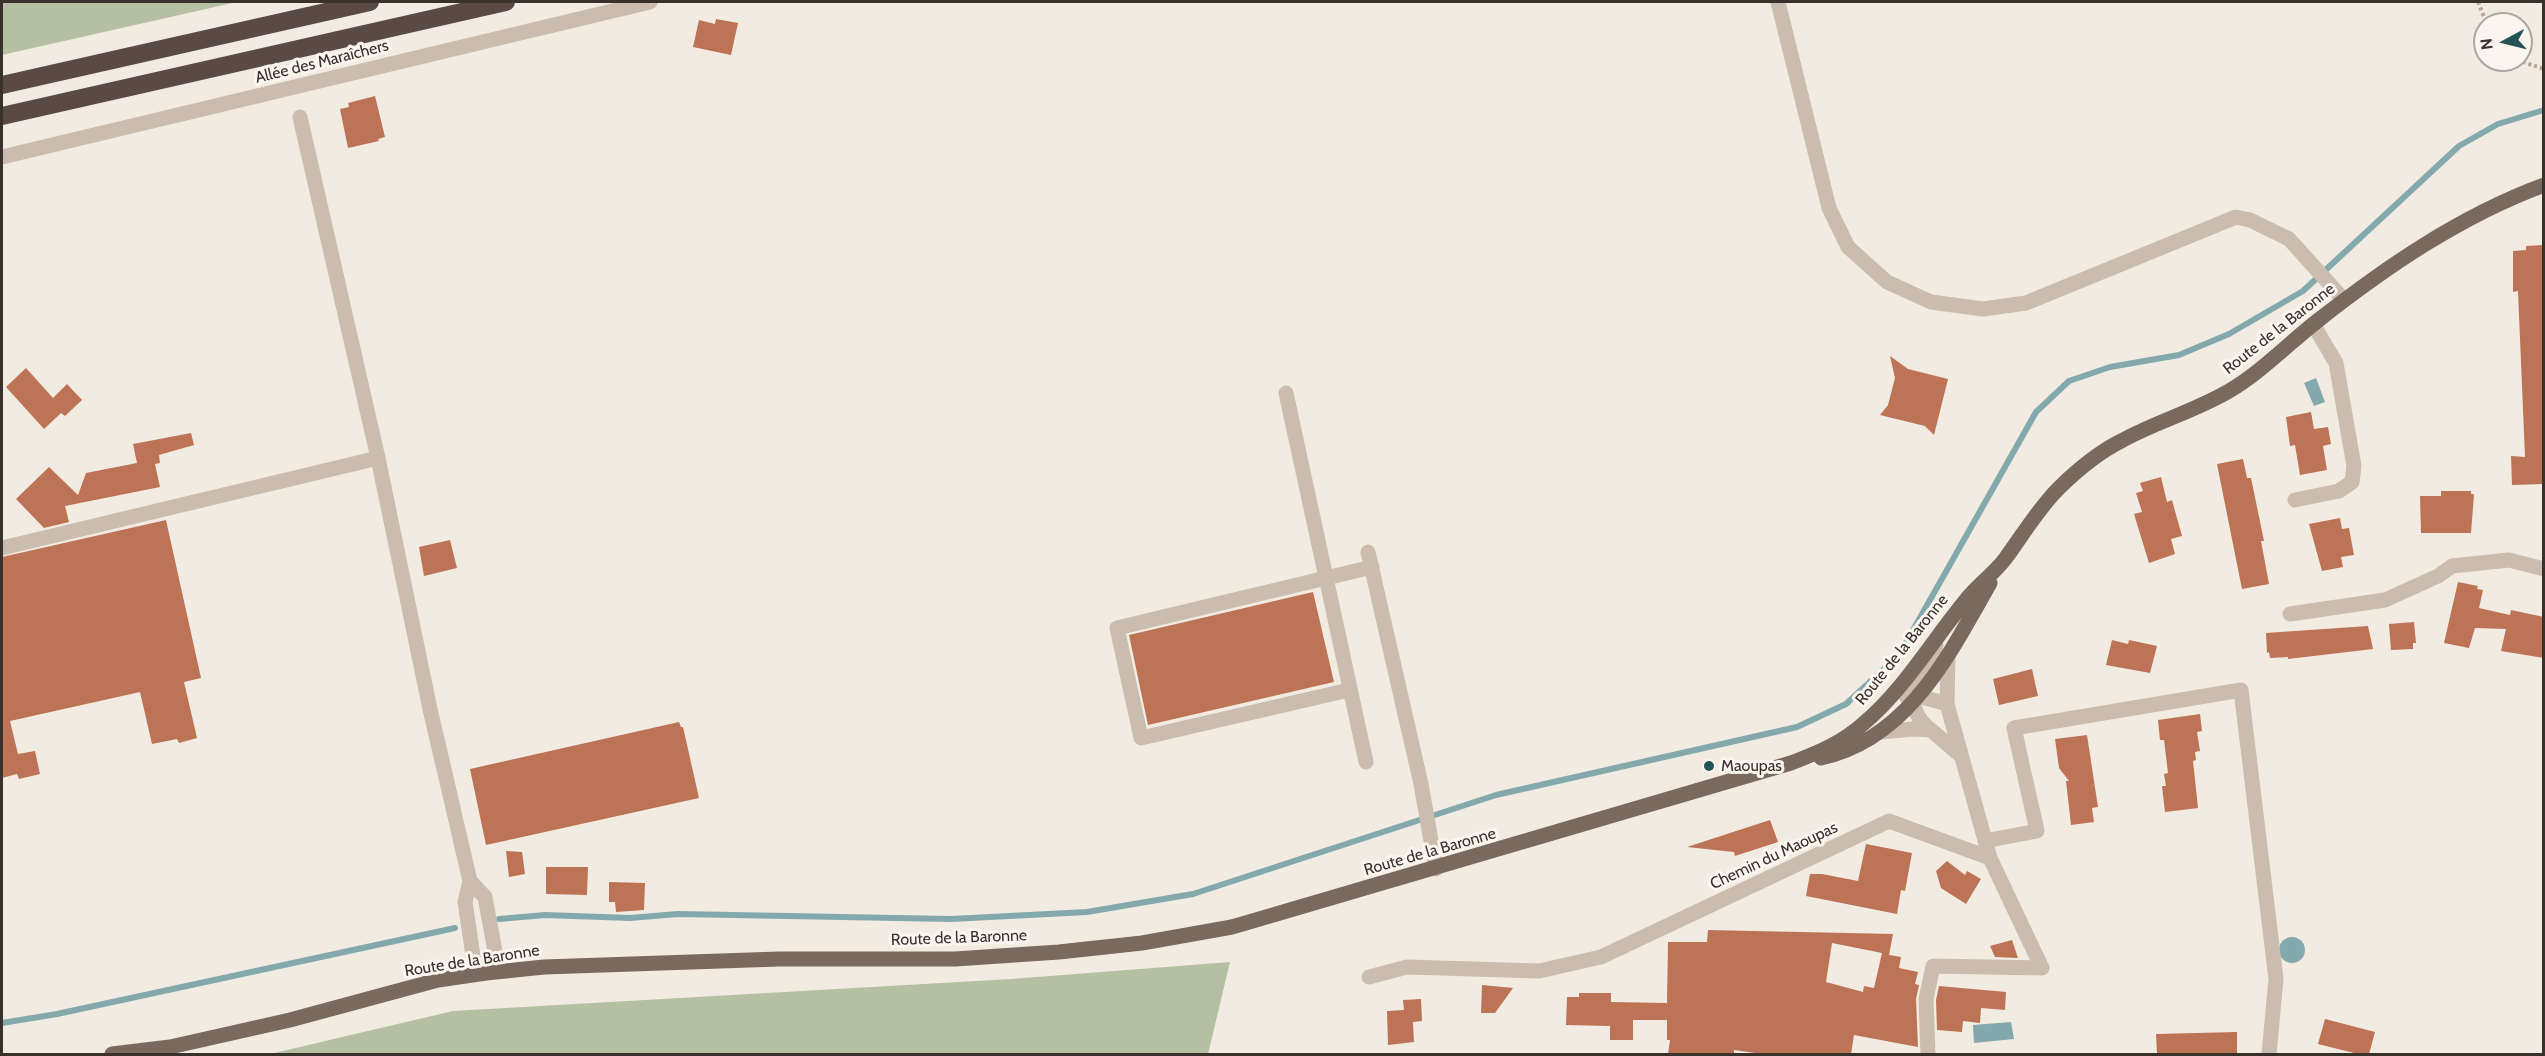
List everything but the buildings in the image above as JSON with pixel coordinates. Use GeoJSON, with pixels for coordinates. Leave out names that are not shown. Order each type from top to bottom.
{"type":"FeatureCollection","features":[{"type":"Feature","properties":{"kind":"highway"},"geometry":{"type":"LineString","coordinates":[[2,85],[370,2]]}},
{"type":"Feature","properties":{"kind":"highway"},"geometry":{"type":"LineString","coordinates":[[2,116],[506,2]]}},
{"type":"Feature","properties":{"kind":"main road","name":"Route de la Baronne"},"geometry":{"type":"LineString","coordinates":[[1791,763],[1823,758],[1848,750],[1881,732],[1915,699],[1948,655],[2000,565],[2056,491],[2102,452],[2125,439],[2198,408],[2230,391],[2263,368],[2344,300],[2453,227],[2503,200],[2544,185]]}},
{"type":"Feature","properties":{"kind":"main road","name":"Route de la Baronne"},"geometry":{"type":"LineString","coordinates":[[112,1054],[170,1047],[290,1020],[438,980],[486,973],[555,967],[779,958],[955,958],[1059,952],[1142,943],[1232,927],[1436,869],[1791,763],[1821,752],[1862,726],[1886,701],[1972,593],[2000,565]]}},
{"type":"Feature","properties":{"kind":"street","name":"Allée des Maraîchers"},"geometry":{"type":"LineString","coordinates":[[2,157],[650,2]]}},
{"type":"Feature","properties":{"kind":"street"},"geometry":{"type":"LineString","coordinates":[[1778,2],[1829,208],[1848,248],[1887,282],[1931,302],[1983,309],[2026,303],[2236,217],[2250,220],[2289,239],[2326,284],[2344,300]]}},
{"type":"Feature","properties":{"kind":"street"},"geometry":{"type":"LineString","coordinates":[[300,117],[378,458],[430,710],[470,881],[465,902],[473,956],[486,973]]}},
{"type":"Feature","properties":{"kind":"street"},"geometry":{"type":"LineString","coordinates":[[2295,500],[2339,491],[2352,482],[2354,466],[2336,363],[2313,324]]}},
{"type":"Feature","properties":{"kind":"street"},"geometry":{"type":"LineString","coordinates":[[1286,393],[1366,762]]}},
{"type":"Feature","properties":{"kind":"street"},"geometry":{"type":"LineString","coordinates":[[2,548],[378,458]]}},
{"type":"Feature","properties":{"kind":"street"},"geometry":{"type":"LineString","coordinates":[[1349,690],[1141,738],[1117,628],[1325,578],[1370,559],[1421,784],[1436,869]]}},
{"type":"Feature","properties":{"kind":"street"},"geometry":{"type":"LineString","coordinates":[[2290,614],[2385,600],[2438,576],[2452,566],[2509,560],[2544,569]]}},
{"type":"Feature","properties":{"kind":"street"},"geometry":{"type":"LineString","coordinates":[[1942,631],[1915,699],[1918,717],[1960,754]]}},
{"type":"Feature","properties":{"kind":"street"},"geometry":{"type":"LineString","coordinates":[[1929,1054],[1926,999],[1933,966],[2042,968],[1990,858],[1947,704],[1948,655]]}},
{"type":"Feature","properties":{"kind":"street"},"geometry":{"type":"LineString","coordinates":[[1985,841],[2037,831],[2014,728],[2241,690],[2276,979],[2269,1054]]}},
{"type":"Feature","properties":{"kind":"street"},"geometry":{"type":"LineString","coordinates":[[1886,701],[1915,699],[1947,704]]}},
{"type":"Feature","properties":{"kind":"street"},"geometry":{"type":"LineString","coordinates":[[1881,732],[1931,730]]}},
{"type":"Feature","properties":{"kind":"street","name":"Chemin du Maoupas"},"geometry":{"type":"LineString","coordinates":[[1369,977],[1407,967],[1539,971],[1601,957],[1889,822],[1990,858]]}},
{"type":"Feature","properties":{"kind":"street"},"geometry":{"type":"LineString","coordinates":[[470,881],[485,897],[495,951],[486,973]]}},
{"type":"Feature","properties":{"kind":"green space"},"geometry":{"type":"Polygon","coordinates":[[[2,2],[237,2],[2,55],[2,2]]]}},
{"type":"Feature","properties":{"kind":"green space"},"geometry":{"type":"Polygon","coordinates":[[[1230,962],[1208,1054],[270,1054],[453,1011],[1011,979],[1230,962]]]}},
{"type":"Feature","properties":{"kind":"water"},"geometry":{"type":"Polygon","coordinates":[[[2316,378],[2325,402],[2314,406],[2304,383],[2316,378]]]}},
{"type":"Feature","properties":{"kind":"water"},"geometry":{"type":"Polygon","coordinates":[[[2292,937],[2301,941],[2305,950],[2301,959],[2292,963],[2283,959],[2279,950],[2283,941],[2292,937]]]}},
{"type":"Feature","properties":{"kind":"water"},"geometry":{"type":"Polygon","coordinates":[[[2011,1022],[2014,1039],[1974,1043],[1973,1025],[2011,1022]]]}},
{"type":"Feature","properties":{"kind":"waterway"},"geometry":{"type":"LineString","coordinates":[[499,919],[545,915],[630,918],[678,914],[951,919],[1087,912],[1193,894],[1496,795],[1797,727],[1846,704],[1899,655],[2036,412],[2069,381],[2110,367],[2179,355],[2229,334],[2303,291],[2459,146],[2498,124],[2544,110]]}},
{"type":"Feature","properties":{"kind":"waterway"},"geometry":{"type":"LineString","coordinates":[[2,1023],[57,1014],[455,928]]}},
{"type":"Feature","properties":{"kind":"place","name":"Maoupas"},"geometry":{"type":"Point","coordinates":[1709,766]}}]}
